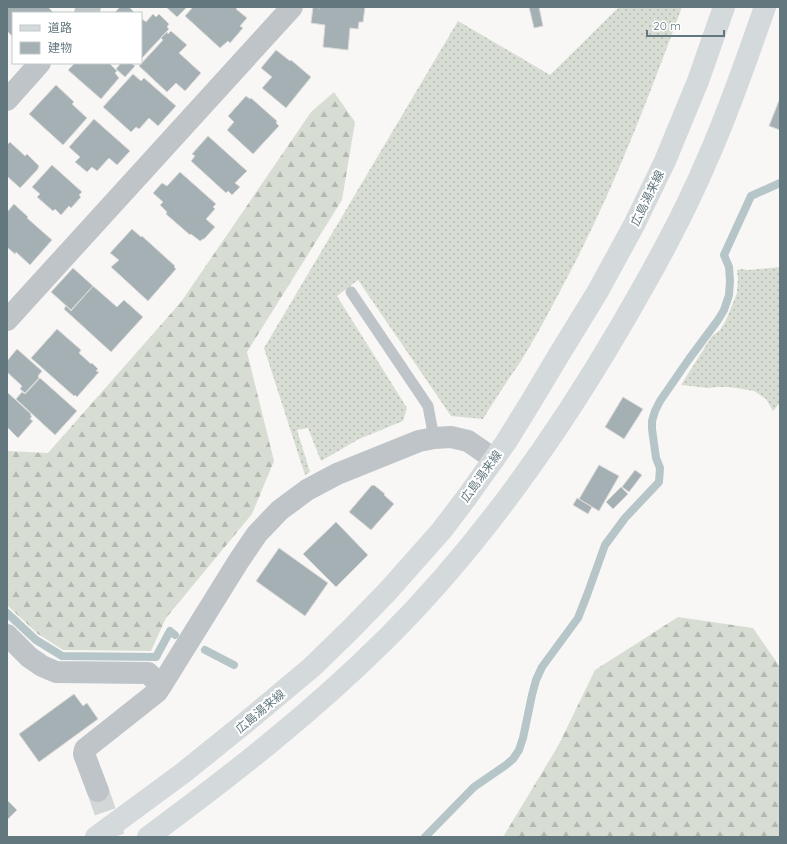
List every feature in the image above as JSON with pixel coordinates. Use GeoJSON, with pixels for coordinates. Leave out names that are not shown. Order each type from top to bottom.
{"type":"FeatureCollection","features":[{"type":"Feature","properties":{"kind":"main road","name":"広島湯来線"},"geometry":{"type":"LineString","coordinates":[[96,837],[183,773],[306,672],[388,592],[442,530],[494,459],[532,400],[598,291],[634,225],[665,161],[698,81],[724,7]]}},
{"type":"Feature","properties":{"kind":"main road"},"geometry":{"type":"LineString","coordinates":[[148,837],[252,758],[300,718],[388,637],[474,542],[526,474],[592,374],[656,265],[708,159],[736,89],[765,7]]}},
{"type":"Feature","properties":{"kind":"street"},"geometry":{"type":"LineString","coordinates":[[7,320],[292,7]]}},
{"type":"Feature","properties":{"kind":"street"},"geometry":{"type":"LineString","coordinates":[[7,100],[39,64]]}},
{"type":"Feature","properties":{"kind":"street"},"geometry":{"type":"LineString","coordinates":[[98,791],[84,754],[85,749],[157,692],[238,562],[257,534],[280,510],[307,490],[337,474],[419,441],[451,437],[468,441],[494,459]]}},
{"type":"Feature","properties":{"kind":"street"},"geometry":{"type":"LineString","coordinates":[[7,635],[29,657],[42,666],[56,672],[148,673],[161,686]]}},
{"type":"Feature","properties":{"kind":"lane"},"geometry":{"type":"LineString","coordinates":[[351,292],[428,406],[434,438]]}},
{"type":"Feature","properties":{"kind":"green space"},"geometry":{"type":"Polygon","coordinates":[[[619,7],[682,7],[630,143],[585,243],[557,298],[521,361],[483,419],[451,416],[358,280],[337,296],[407,408],[403,421],[359,439],[321,461],[308,428],[297,430],[310,472],[305,475],[264,348],[458,21],[550,75],[619,7]]]}},
{"type":"Feature","properties":{"kind":"green space"},"geometry":{"type":"Polygon","coordinates":[[[334,92],[355,122],[342,200],[247,352],[274,461],[252,514],[166,618],[151,651],[63,650],[38,634],[7,605],[7,451],[48,453],[181,302],[311,112],[334,92]]]}},
{"type":"Feature","properties":{"kind":"green space"},"geometry":{"type":"Polygon","coordinates":[[[780,267],[780,403],[773,411],[766,399],[754,391],[730,387],[708,388],[681,385],[712,336],[720,330],[726,320],[737,293],[737,270],[780,267]]]}},
{"type":"Feature","properties":{"kind":"green space"},"geometry":{"type":"Polygon","coordinates":[[[678,617],[753,628],[780,667],[780,837],[503,837],[558,746],[595,670],[678,617]]]}},
{"type":"Feature","properties":{"kind":"building"},"geometry":{"type":"Polygon","coordinates":[[[7,7],[48,7],[53,12],[12,12],[12,36],[7,31],[7,7]]]}},
{"type":"Feature","properties":{"kind":"building"},"geometry":{"type":"Polygon","coordinates":[[[120,7],[129,7],[134,12],[115,12],[120,7]]]}},
{"type":"Feature","properties":{"kind":"building"},"geometry":{"type":"Polygon","coordinates":[[[166,7],[187,7],[177,17],[166,7]]]}},
{"type":"Feature","properties":{"kind":"building"},"geometry":{"type":"Polygon","coordinates":[[[193,7],[236,7],[236,9],[247,18],[240,26],[243,28],[230,43],[228,41],[220,48],[185,16],[193,7]]]}},
{"type":"Feature","properties":{"kind":"building"},"geometry":{"type":"Polygon","coordinates":[[[313,7],[365,7],[363,22],[359,22],[358,29],[350,28],[348,50],[323,47],[325,25],[311,23],[313,7]]]}},
{"type":"Feature","properties":{"kind":"building"},"geometry":{"type":"Polygon","coordinates":[[[529,7],[539,7],[543,26],[534,28],[529,7]]]}},
{"type":"Feature","properties":{"kind":"building"},"geometry":{"type":"Polygon","coordinates":[[[153,14],[156,17],[159,14],[169,24],[167,27],[169,29],[142,58],[142,19],[146,22],[153,14]]]}},
{"type":"Feature","properties":{"kind":"building"},"geometry":{"type":"Polygon","coordinates":[[[171,31],[187,45],[179,53],[201,73],[185,91],[176,83],[167,92],[139,66],[163,40],[161,38],[167,32],[168,34],[171,31]]]}},
{"type":"Feature","properties":{"kind":"building"},"geometry":{"type":"Polygon","coordinates":[[[276,50],[290,61],[291,60],[311,77],[286,108],[262,88],[272,77],[261,68],[276,50]]]}},
{"type":"Feature","properties":{"kind":"building"},"geometry":{"type":"Polygon","coordinates":[[[74,64],[110,64],[117,71],[115,73],[119,78],[101,99],[68,70],[74,64]]]}},
{"type":"Feature","properties":{"kind":"building"},"geometry":{"type":"Polygon","coordinates":[[[120,64],[132,64],[135,66],[125,77],[116,69],[120,64]]]}},
{"type":"Feature","properties":{"kind":"building"},"geometry":{"type":"Polygon","coordinates":[[[133,74],[141,81],[144,78],[176,106],[158,126],[149,118],[139,129],[136,127],[131,132],[103,107],[133,74]]]}},
{"type":"Feature","properties":{"kind":"building"},"geometry":{"type":"Polygon","coordinates":[[[56,85],[74,102],[72,104],[87,118],[63,145],[29,114],[56,85]]]}},
{"type":"Feature","properties":{"kind":"building"},"geometry":{"type":"Polygon","coordinates":[[[246,96],[250,99],[251,98],[277,121],[276,123],[279,126],[253,154],[227,130],[234,122],[228,116],[246,96]]]}},
{"type":"Feature","properties":{"kind":"building"},"geometry":{"type":"Polygon","coordinates":[[[780,98],[780,130],[769,126],[780,98]]]}},
{"type":"Feature","properties":{"kind":"building"},"geometry":{"type":"Polygon","coordinates":[[[94,119],[130,151],[117,165],[109,158],[97,171],[92,167],[87,172],[75,162],[80,157],[69,147],[94,119]]]}},
{"type":"Feature","properties":{"kind":"building"},"geometry":{"type":"Polygon","coordinates":[[[208,136],[247,171],[235,183],[240,187],[232,195],[228,191],[226,193],[191,161],[195,156],[192,154],[208,136]]]}},
{"type":"Feature","properties":{"kind":"building"},"geometry":{"type":"Polygon","coordinates":[[[10,142],[25,156],[27,154],[39,166],[38,169],[20,188],[7,176],[7,145],[10,142]]]}},
{"type":"Feature","properties":{"kind":"building"},"geometry":{"type":"Polygon","coordinates":[[[52,165],[82,192],[79,195],[81,197],[71,208],[69,206],[61,215],[55,209],[53,211],[37,197],[40,194],[32,187],[52,165]]]}},
{"type":"Feature","properties":{"kind":"building"},"geometry":{"type":"Polygon","coordinates":[[[180,172],[216,204],[213,207],[215,209],[206,219],[215,227],[204,239],[200,241],[191,234],[190,235],[166,214],[167,212],[160,205],[163,202],[153,193],[162,183],[167,186],[180,172]]]}},
{"type":"Feature","properties":{"kind":"building"},"geometry":{"type":"Polygon","coordinates":[[[14,204],[28,217],[27,218],[52,240],[30,265],[16,252],[15,254],[8,248],[7,249],[7,212],[14,204]]]}},
{"type":"Feature","properties":{"kind":"building"},"geometry":{"type":"Polygon","coordinates":[[[132,229],[141,237],[142,236],[175,266],[174,267],[176,269],[148,301],[111,267],[119,260],[110,253],[132,229]]]}},
{"type":"Feature","properties":{"kind":"building"},"geometry":{"type":"Polygon","coordinates":[[[73,268],[93,286],[71,310],[51,292],[73,268]]]}},
{"type":"Feature","properties":{"kind":"building"},"geometry":{"type":"Polygon","coordinates":[[[93,286],[117,307],[124,300],[143,317],[111,352],[64,309],[66,306],[71,311],[93,286]]]}},
{"type":"Feature","properties":{"kind":"building"},"geometry":{"type":"Polygon","coordinates":[[[57,329],[81,350],[79,353],[91,364],[92,363],[98,369],[96,371],[99,372],[77,397],[31,358],[57,329]]]}},
{"type":"Feature","properties":{"kind":"building"},"geometry":{"type":"Polygon","coordinates":[[[17,349],[42,371],[38,376],[39,378],[25,393],[20,389],[22,386],[7,372],[7,361],[17,349]]]}},
{"type":"Feature","properties":{"kind":"building"},"geometry":{"type":"Polygon","coordinates":[[[40,378],[77,411],[55,435],[16,399],[22,392],[25,394],[40,378]]]}},
{"type":"Feature","properties":{"kind":"building"},"geometry":{"type":"Polygon","coordinates":[[[7,392],[32,416],[30,419],[33,421],[18,438],[7,427],[7,392]]]}},
{"type":"Feature","properties":{"kind":"building"},"geometry":{"type":"Polygon","coordinates":[[[623,397],[643,409],[624,439],[605,427],[623,397]]]}},
{"type":"Feature","properties":{"kind":"building"},"geometry":{"type":"Polygon","coordinates":[[[599,465],[619,476],[599,511],[579,499],[599,465]]]}},
{"type":"Feature","properties":{"kind":"building"},"geometry":{"type":"Polygon","coordinates":[[[635,470],[642,475],[629,492],[622,487],[635,470]]]}},
{"type":"Feature","properties":{"kind":"building"},"geometry":{"type":"Polygon","coordinates":[[[372,485],[385,494],[384,495],[394,504],[371,530],[349,512],[372,485]]]}},
{"type":"Feature","properties":{"kind":"building"},"geometry":{"type":"Polygon","coordinates":[[[621,487],[628,494],[613,509],[606,502],[621,487]]]}},
{"type":"Feature","properties":{"kind":"building"},"geometry":{"type":"Polygon","coordinates":[[[577,498],[592,507],[588,514],[573,505],[577,498]]]}},
{"type":"Feature","properties":{"kind":"building"},"geometry":{"type":"Polygon","coordinates":[[[336,522],[368,555],[336,587],[303,554],[336,522]]]}},
{"type":"Feature","properties":{"kind":"building"},"geometry":{"type":"Polygon","coordinates":[[[279,548],[328,583],[305,616],[256,581],[279,548]]]}},
{"type":"Feature","properties":{"kind":"building"},"geometry":{"type":"Polygon","coordinates":[[[74,694],[83,706],[87,703],[98,719],[39,762],[19,734],[74,694]]]}},
{"type":"Feature","properties":{"kind":"building"},"geometry":{"type":"Polygon","coordinates":[[[7,800],[17,810],[7,820],[7,800]]]}},
{"type":"Feature","properties":{"kind":"waterway"},"geometry":{"type":"LineString","coordinates":[[425,837],[474,787],[506,765],[513,759],[519,750],[536,680],[542,667],[578,618],[605,545],[625,518],[659,482],[660,468],[656,458],[652,429],[652,421],[655,411],[660,401],[724,310],[729,295],[730,281],[729,267],[724,255],[751,196],[780,183]]}},
{"type":"Feature","properties":{"kind":"waterway"},"geometry":{"type":"LineString","coordinates":[[7,613],[36,640],[62,656],[156,657],[170,631],[175,635]]}},
{"type":"Feature","properties":{"kind":"waterway"},"geometry":{"type":"LineString","coordinates":[[205,650],[234,665]]}},
{"type":"Feature","properties":{"kind":"tunnel"},"geometry":{"type":"LineString","coordinates":[[98,791],[114,837]]}}]}
